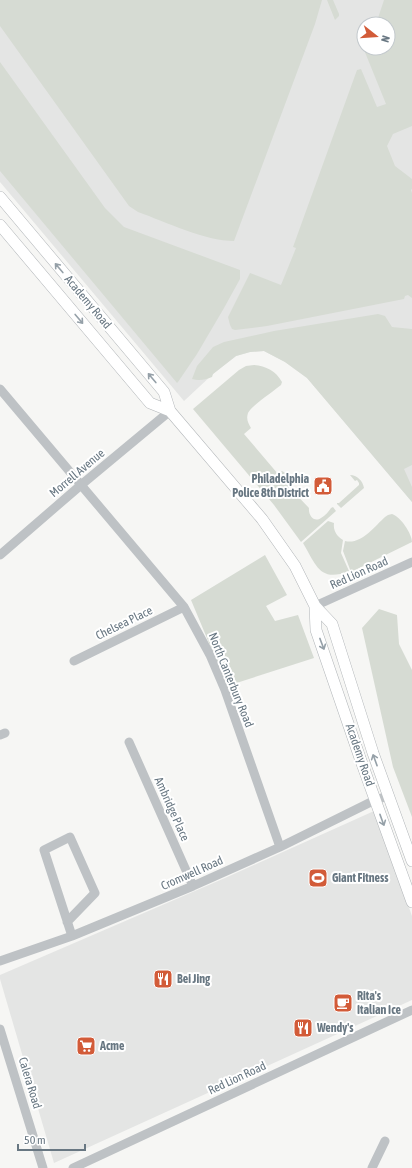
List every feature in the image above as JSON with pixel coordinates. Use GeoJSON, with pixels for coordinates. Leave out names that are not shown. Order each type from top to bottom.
{"type":"FeatureCollection","features":[{"type":"Feature","properties":{"kind":"main road","name":"Academy Road"},"geometry":{"type":"LineString","coordinates":[[0,197],[164,392],[170,411],[265,523],[295,566],[315,606],[332,624],[372,753],[412,861]]}},
{"type":"Feature","properties":{"kind":"main road","name":"Academy Road"},"geometry":{"type":"LineString","coordinates":[[0,225],[150,403],[170,411]]}},
{"type":"Feature","properties":{"kind":"main road","name":"Academy Road"},"geometry":{"type":"LineString","coordinates":[[315,606],[316,630],[412,902]]}},
{"type":"Feature","properties":{"kind":"street","name":"North Canterbury Road"},"geometry":{"type":"LineString","coordinates":[[0,389],[184,607],[210,655],[225,690],[280,847]]}},
{"type":"Feature","properties":{"kind":"street","name":"Morrell Avenue"},"geometry":{"type":"LineString","coordinates":[[0,555],[170,411]]}},
{"type":"Feature","properties":{"kind":"street","name":"Red Lion Road"},"geometry":{"type":"LineString","coordinates":[[315,606],[412,562]]}},
{"type":"Feature","properties":{"kind":"street","name":"Chelsea Place"},"geometry":{"type":"LineString","coordinates":[[74,661],[184,607]]}},
{"type":"Feature","properties":{"kind":"street","name":"Ambridge Place"},"geometry":{"type":"LineString","coordinates":[[129,742],[193,886]]}},
{"type":"Feature","properties":{"kind":"street","name":"Cromwell Road"},"geometry":{"type":"LineString","coordinates":[[0,961],[72,936],[193,886],[280,847],[375,800],[388,796]]}},
{"type":"Feature","properties":{"kind":"street"},"geometry":{"type":"LineString","coordinates":[[67,922],[95,893],[70,837],[44,850],[67,922],[72,936]]}},
{"type":"Feature","properties":{"kind":"street","name":"Red Lion Road"},"geometry":{"type":"LineString","coordinates":[[73,1168],[412,1010]]}},
{"type":"Feature","properties":{"kind":"street","name":"Calera Road"},"geometry":{"type":"LineString","coordinates":[[0,1029],[43,1168]]}},
{"type":"Feature","properties":{"kind":"street"},"geometry":{"type":"LineString","coordinates":[[372,1168],[385,1141]]}},
{"type":"Feature","properties":{"kind":"shaded area"},"geometry":{"type":"Polygon","coordinates":[[[0,0],[412,0],[412,502],[307,378],[285,362],[264,351],[250,352],[236,356],[213,374],[184,401],[0,182],[0,0]]]}},
{"type":"Feature","properties":{"kind":"shaded area"},"geometry":{"type":"Polygon","coordinates":[[[0,0],[322,0],[315,24],[234,241],[211,238],[186,230],[138,212],[129,206],[0,26],[0,0]]]}},
{"type":"Feature","properties":{"kind":"shaded area"},"geometry":{"type":"Polygon","coordinates":[[[327,0],[333,0],[339,14],[335,20],[327,0]]]}},
{"type":"Feature","properties":{"kind":"shaded area"},"geometry":{"type":"Polygon","coordinates":[[[384,0],[412,0],[412,126],[393,134],[387,146],[395,166],[412,179],[412,298],[408,295],[405,296],[404,299],[267,326],[235,330],[232,329],[228,317],[250,273],[281,285],[296,248],[293,247],[357,70],[361,69],[377,107],[386,104],[367,56],[396,56],[396,16],[379,16],[384,0]]]}},
{"type":"Feature","properties":{"kind":"shaded area"},"geometry":{"type":"Polygon","coordinates":[[[0,62],[105,208],[124,227],[240,270],[240,279],[224,308],[197,354],[177,383],[0,171],[0,62]]]}},
{"type":"Feature","properties":{"kind":"shaded area"},"geometry":{"type":"Polygon","coordinates":[[[378,314],[385,316],[392,327],[412,329],[412,465],[404,469],[412,487],[412,502],[307,378],[285,362],[264,351],[250,352],[236,356],[213,374],[212,377],[202,380],[192,379],[197,366],[213,347],[224,342],[274,331],[378,314]]]}},
{"type":"Feature","properties":{"kind":"shaded area"},"geometry":{"type":"Polygon","coordinates":[[[254,365],[270,370],[280,378],[282,382],[281,385],[250,410],[247,415],[247,419],[251,428],[244,434],[278,474],[282,471],[291,476],[294,480],[288,486],[309,508],[309,513],[312,518],[316,520],[324,516],[333,507],[336,511],[301,542],[274,505],[193,409],[239,370],[246,366],[254,365]]]}},
{"type":"Feature","properties":{"kind":"shaded area"},"geometry":{"type":"Polygon","coordinates":[[[350,475],[359,479],[364,488],[341,508],[337,503],[339,503],[359,485],[357,480],[355,481],[350,475]]]}},
{"type":"Feature","properties":{"kind":"shaded area"},"geometry":{"type":"Polygon","coordinates":[[[392,514],[405,526],[412,539],[412,542],[351,572],[343,551],[345,541],[351,542],[362,538],[385,517],[392,514]]]}},
{"type":"Feature","properties":{"kind":"shaded area"},"geometry":{"type":"Polygon","coordinates":[[[328,521],[334,523],[336,533],[343,540],[341,553],[349,571],[331,575],[320,570],[303,543],[328,521]]]}},
{"type":"Feature","properties":{"kind":"shaded area"},"geometry":{"type":"Polygon","coordinates":[[[265,555],[287,595],[266,606],[275,621],[298,615],[314,658],[227,686],[191,600],[265,555]]]}},
{"type":"Feature","properties":{"kind":"shaded area"},"geometry":{"type":"Polygon","coordinates":[[[379,609],[397,615],[399,644],[412,670],[412,817],[393,767],[362,628],[379,609]]]}},
{"type":"Feature","properties":{"kind":"shaded area"},"geometry":{"type":"Polygon","coordinates":[[[374,811],[412,916],[412,1000],[54,1163],[0,975],[225,878],[374,811]]]}},
{"type":"Feature","properties":{"kind":"place","name":"Philadelphia Police 8th District"},"geometry":{"type":"Point","coordinates":[323,486]}},
{"type":"Feature","properties":{"kind":"place","name":"Giant Fitness"},"geometry":{"type":"Point","coordinates":[318,878]}},
{"type":"Feature","properties":{"kind":"place","name":"Bei Jing"},"geometry":{"type":"Point","coordinates":[163,979]}},
{"type":"Feature","properties":{"kind":"place","name":"Rita's Italian Ice"},"geometry":{"type":"Point","coordinates":[343,1003]}},
{"type":"Feature","properties":{"kind":"place","name":"Wendy's"},"geometry":{"type":"Point","coordinates":[303,1028]}},
{"type":"Feature","properties":{"kind":"place","name":"Acme"},"geometry":{"type":"Point","coordinates":[86,1046]}}]}
